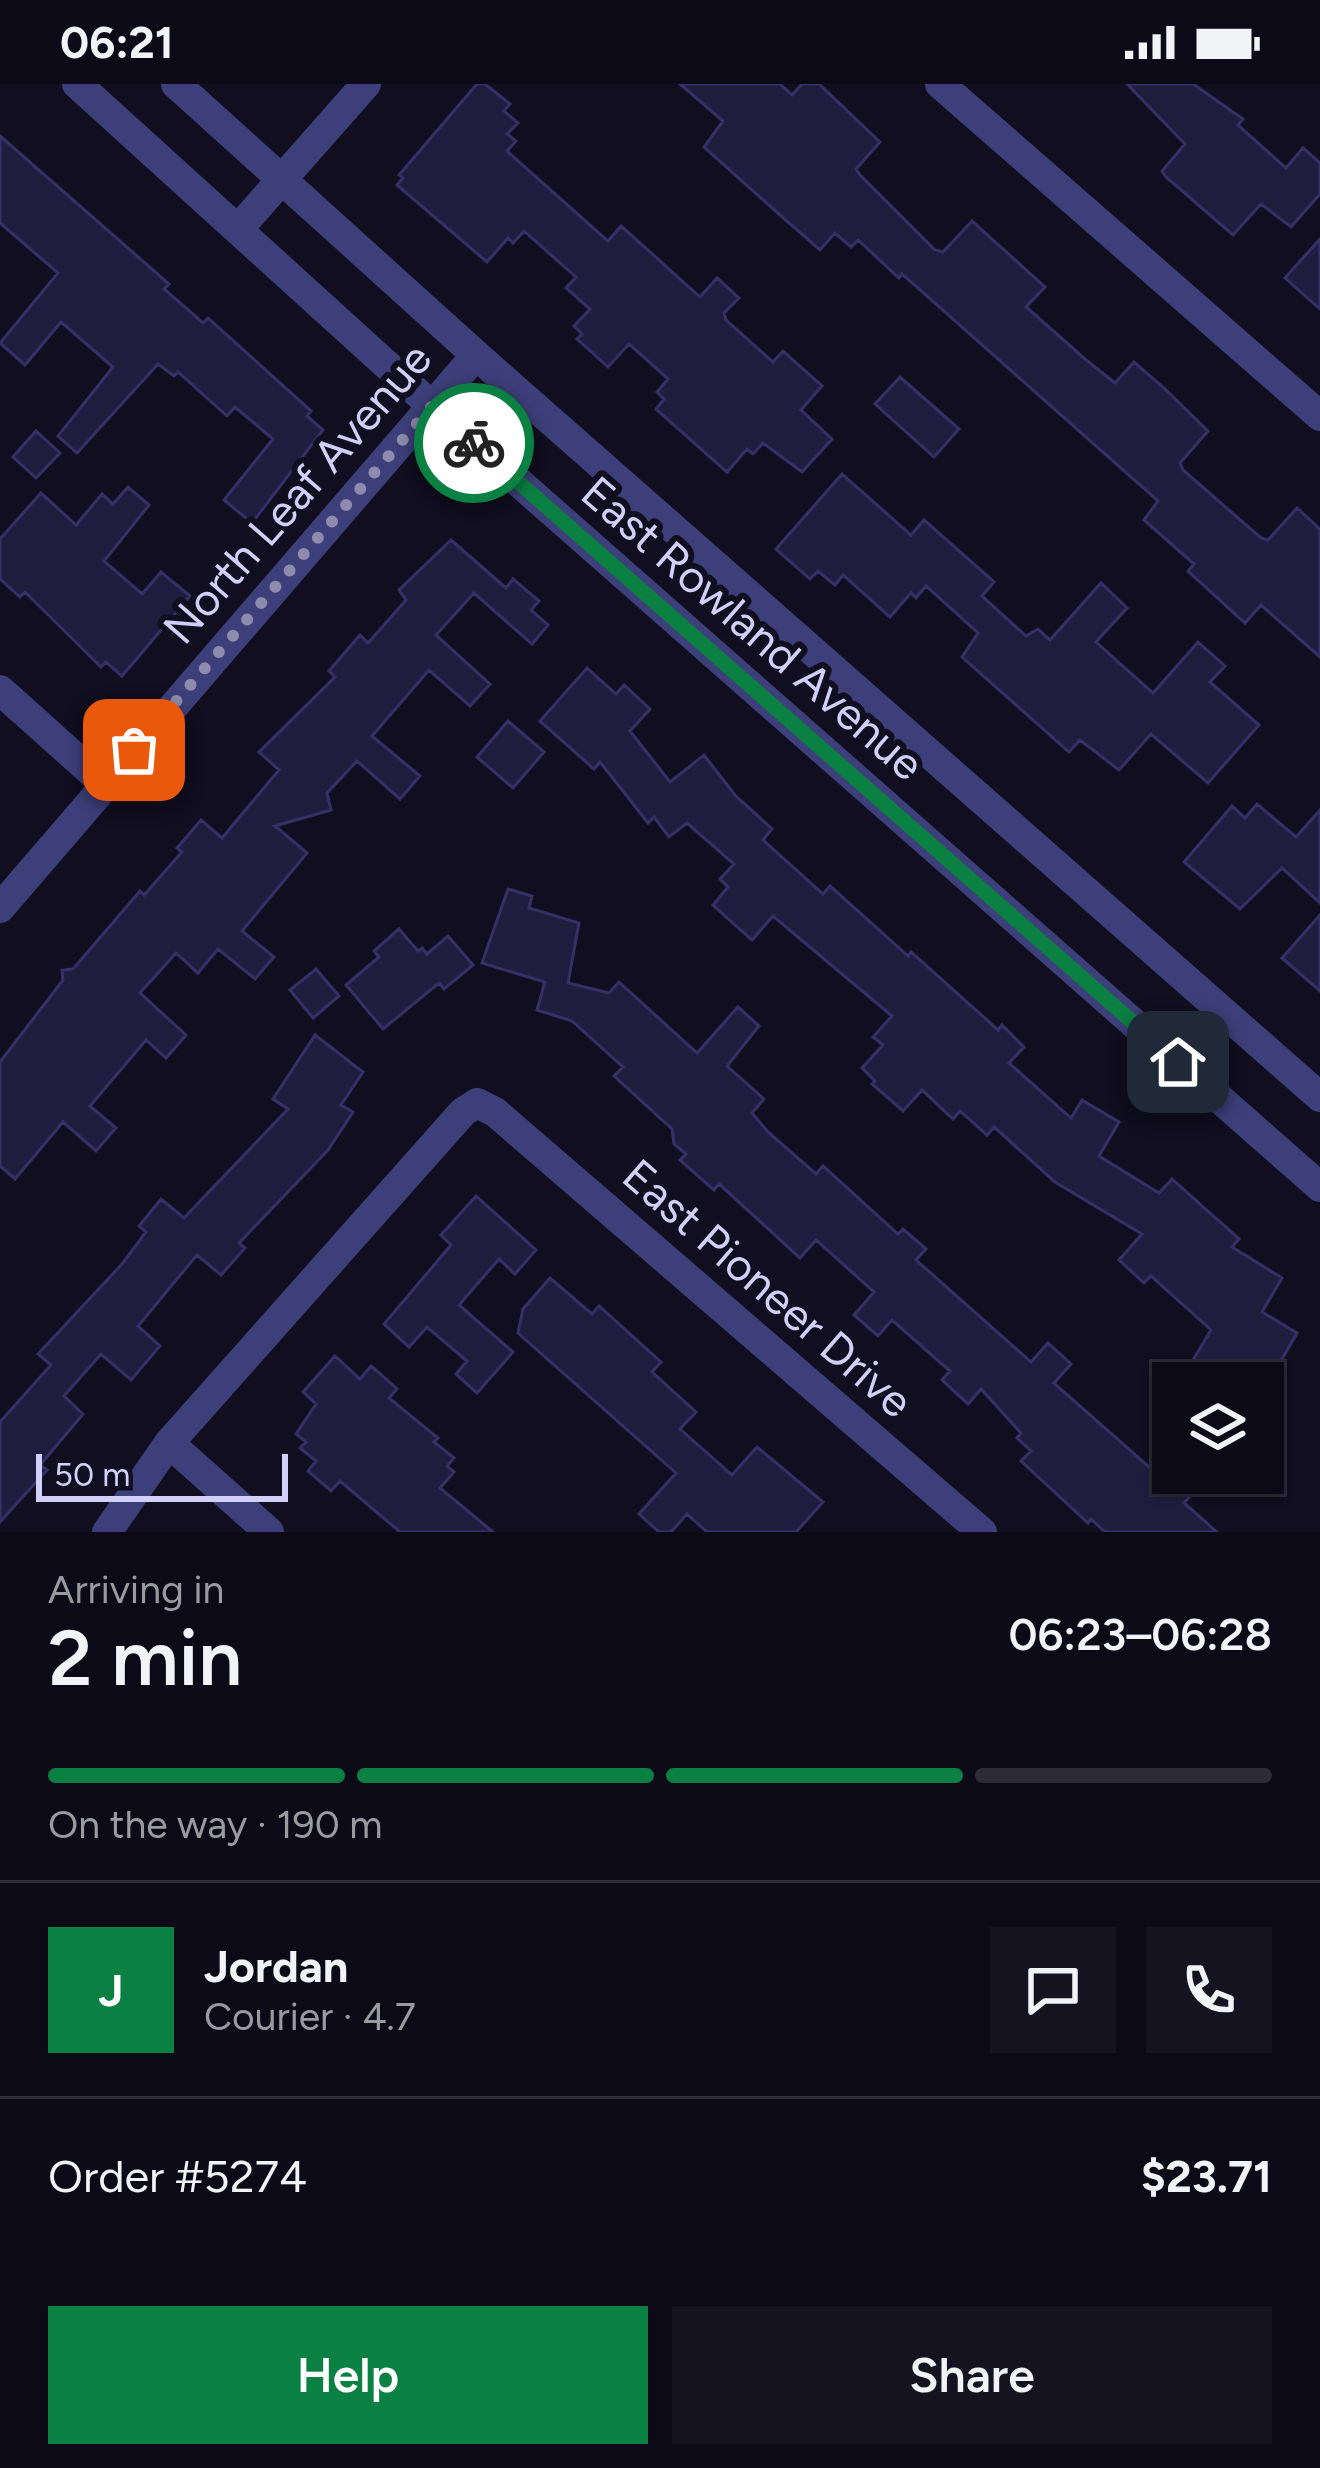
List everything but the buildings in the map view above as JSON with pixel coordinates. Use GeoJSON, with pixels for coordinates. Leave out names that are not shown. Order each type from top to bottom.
{"type":"FeatureCollection","features":[{"type":"Feature","properties":{"kind":"street","name":"East Rowland Avenue"},"geometry":{"type":"LineString","coordinates":[[77,84],[432,406],[1320,1187]]}},
{"type":"Feature","properties":{"kind":"street","name":"East Rowland Avenue"},"geometry":{"type":"LineString","coordinates":[[176,84],[476,356],[1320,1097]]}},
{"type":"Feature","properties":{"kind":"street"},"geometry":{"type":"LineString","coordinates":[[239,228],[366,84]]}},
{"type":"Feature","properties":{"kind":"street"},"geometry":{"type":"LineString","coordinates":[[940,84],[1320,416]]}},
{"type":"Feature","properties":{"kind":"street","name":"North Leaf Avenue"},"geometry":{"type":"LineString","coordinates":[[0,908],[476,356]]}},
{"type":"Feature","properties":{"kind":"street"},"geometry":{"type":"LineString","coordinates":[[0,689],[105,784]]}},
{"type":"Feature","properties":{"kind":"street","name":"East Pioneer Drive"},"geometry":{"type":"LineString","coordinates":[[169,1443],[463,1112],[477,1103],[495,1112],[982,1532]]}},
{"type":"Feature","properties":{"kind":"street"},"geometry":{"type":"LineString","coordinates":[[107,1532],[169,1443],[269,1532]]}},
{"type":"Feature","properties":{"kind":"way so far"},"geometry":{"type":"LineString","coordinates":[[134,750],[432,406],[474,443]]}},
{"type":"Feature","properties":{"kind":"route"},"geometry":{"type":"LineString","coordinates":[[474,443],[1178,1062]]}}]}
